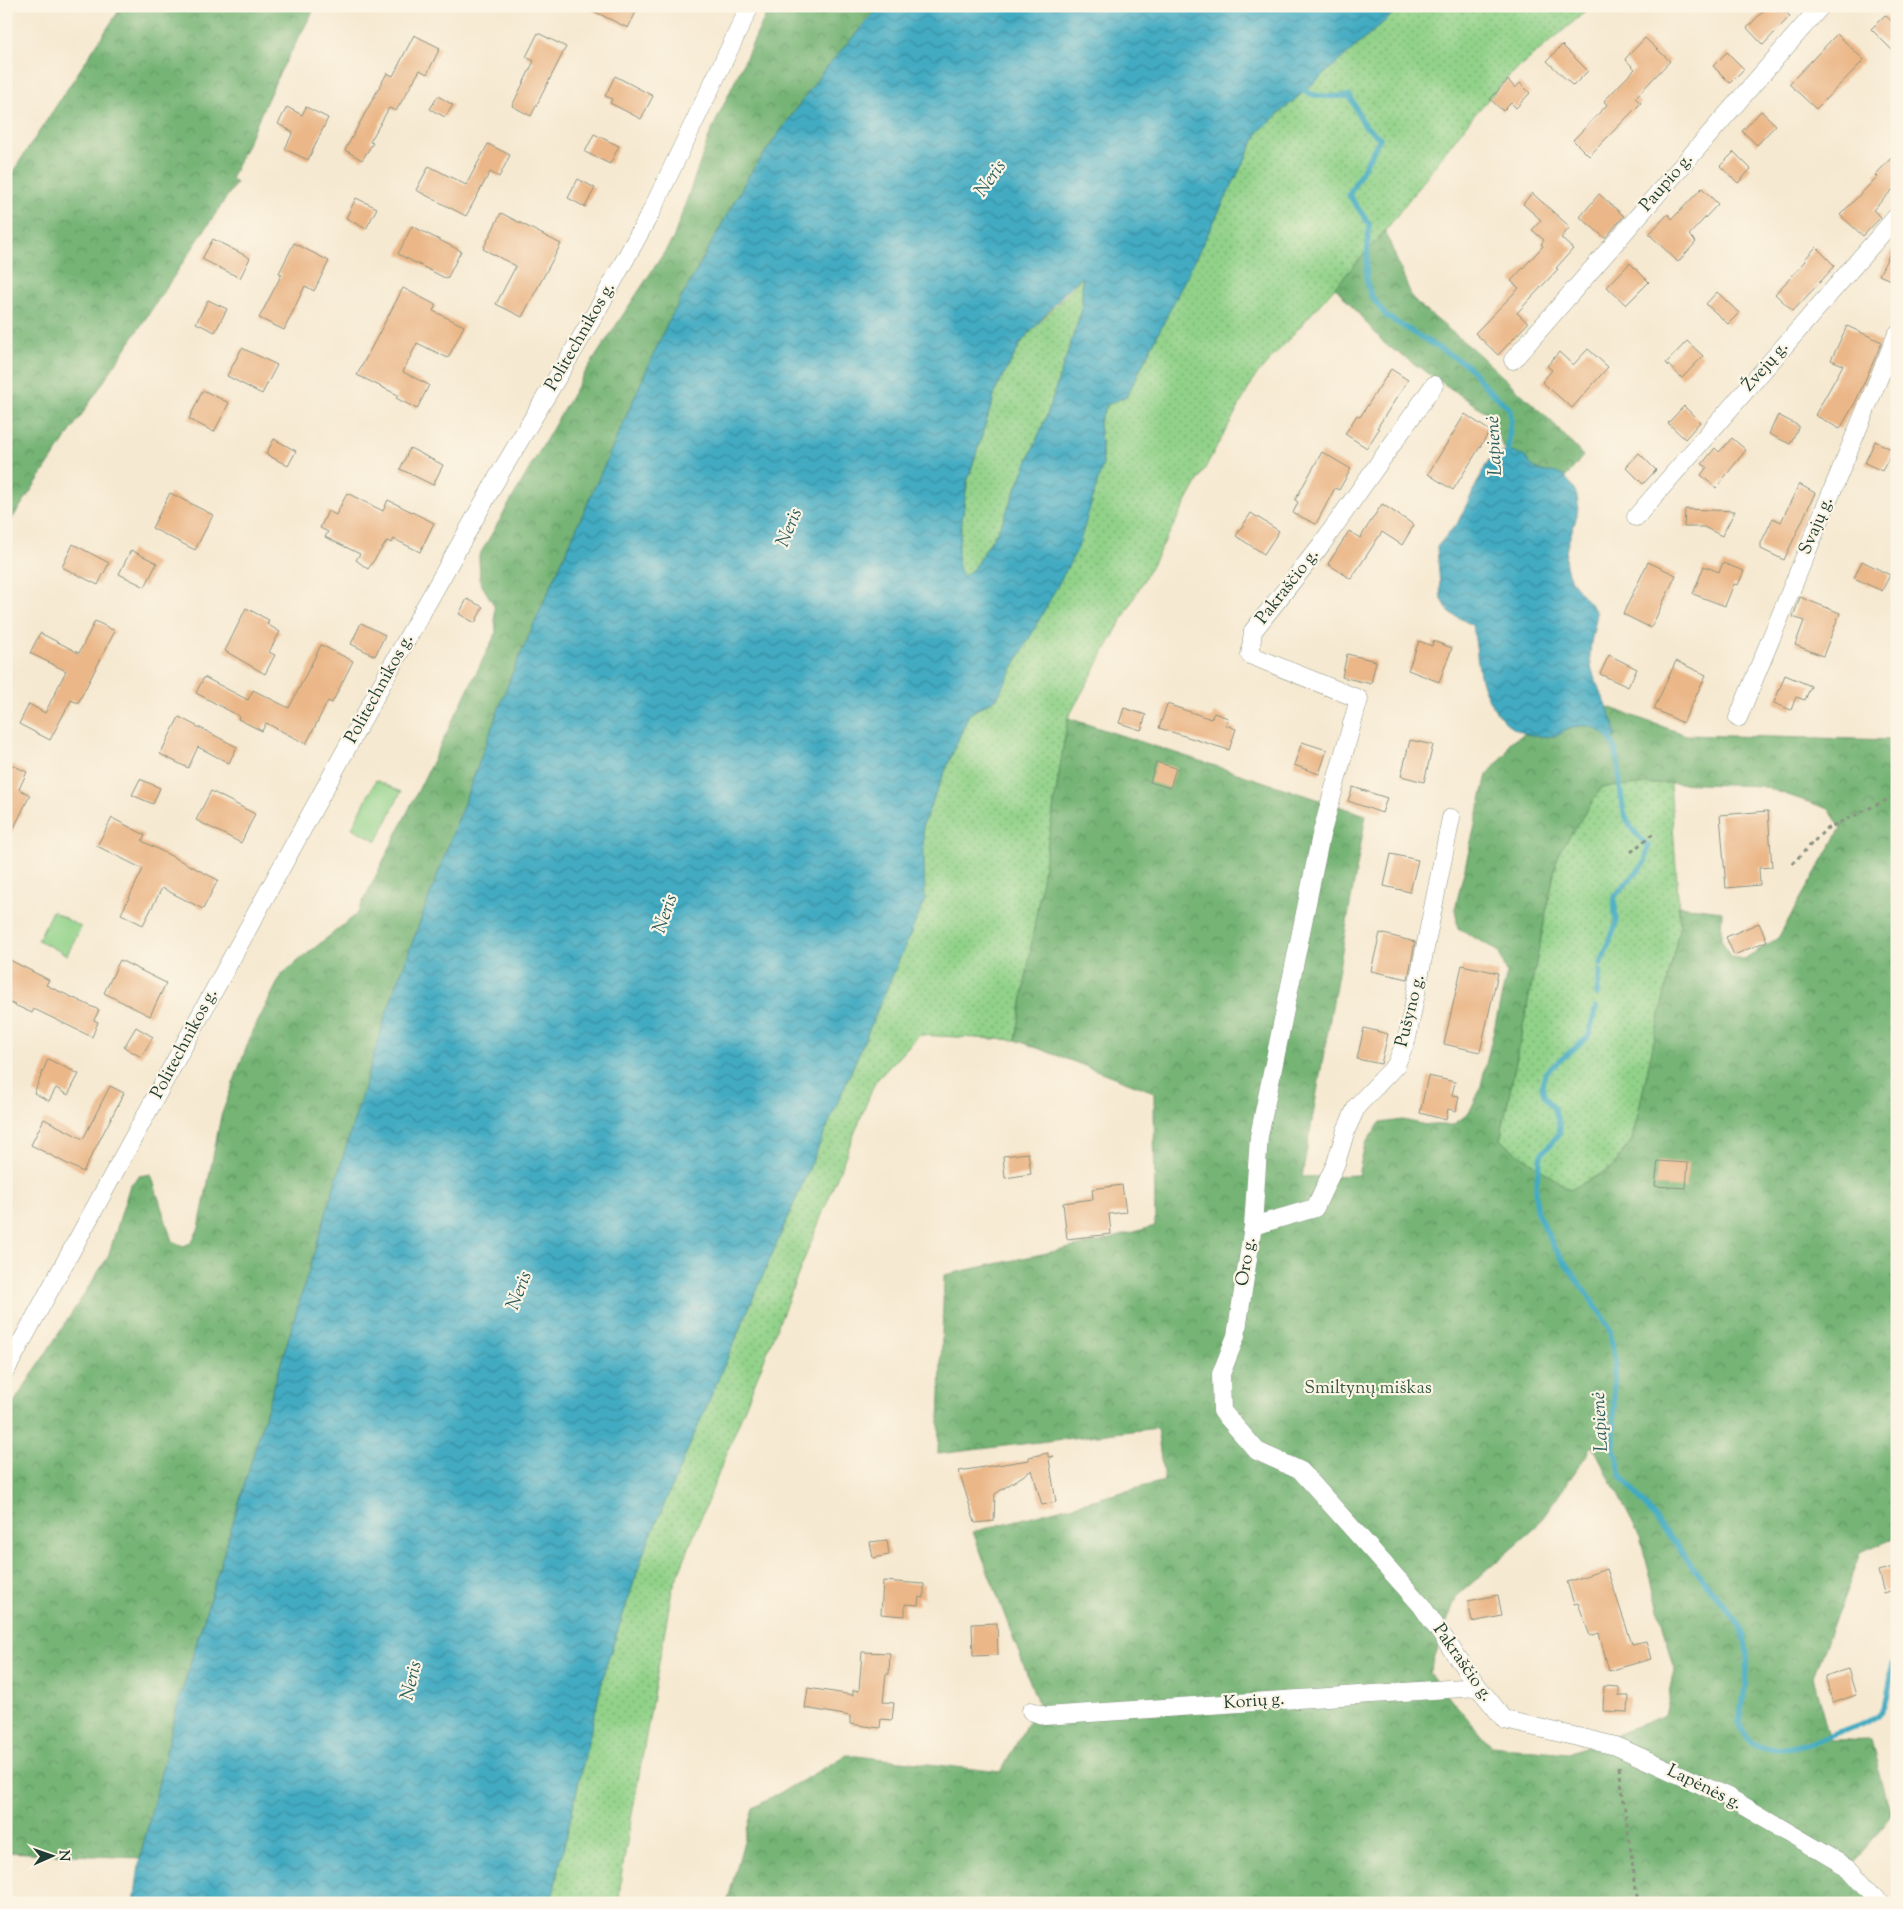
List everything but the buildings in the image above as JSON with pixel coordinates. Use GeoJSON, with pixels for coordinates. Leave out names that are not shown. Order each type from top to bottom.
{"type":"FeatureCollection","features":[{"type":"Feature","properties":{"kind":"street","name":"Politechnikos g."},"geometry":{"type":"LineString","coordinates":[[6,1370],[388,671],[499,475],[594,316],[650,214],[750,6]]}},
{"type":"Feature","properties":{"kind":"street","name":"Paupio g."},"geometry":{"type":"LineString","coordinates":[[1513,360],[1821,6]]}},
{"type":"Feature","properties":{"kind":"street","name":"Žvejų g."},"geometry":{"type":"LineString","coordinates":[[1636,518],[1897,216]]}},
{"type":"Feature","properties":{"kind":"street","name":"Svajų g."},"geometry":{"type":"LineString","coordinates":[[1738,718],[1897,334]]}},
{"type":"Feature","properties":{"kind":"street","name":"Pakraščio g."},"geometry":{"type":"LineString","coordinates":[[1321,835],[1359,700],[1250,655],[1253,631],[1321,545],[1434,385]]}},
{"type":"Feature","properties":{"kind":"street","name":"Pušyno g."},"geometry":{"type":"LineString","coordinates":[[1253,1226],[1315,1208],[1336,1163],[1346,1130],[1358,1106],[1396,1065],[1407,1038],[1451,818]]}},
{"type":"Feature","properties":{"kind":"street","name":"Oro g."},"geometry":{"type":"LineString","coordinates":[[1321,835],[1259,1136],[1253,1226],[1236,1336],[1221,1374],[1222,1411],[1257,1451],[1301,1471],[1422,1605]]}},
{"type":"Feature","properties":{"kind":"street","name":"Pakraščio g."},"geometry":{"type":"LineString","coordinates":[[1422,1605],[1478,1687],[1504,1720]]}},
{"type":"Feature","properties":{"kind":"street","name":"Korių g."},"geometry":{"type":"LineString","coordinates":[[1031,1711],[1045,1716],[1478,1687]]}},
{"type":"Feature","properties":{"kind":"street","name":"Lapėnės g."},"geometry":{"type":"LineString","coordinates":[[1504,1720],[1616,1746],[1728,1797],[1849,1868],[1880,1903]]}},
{"type":"Feature","properties":{"kind":"path"},"geometry":{"type":"LineString","coordinates":[[1792,864],[1826,829],[1897,795]]}},
{"type":"Feature","properties":{"kind":"path"},"geometry":{"type":"LineString","coordinates":[[1631,852],[1654,833]]}},
{"type":"Feature","properties":{"kind":"path"},"geometry":{"type":"LineString","coordinates":[[1616,1746],[1638,1903]]}},
{"type":"Feature","properties":{"kind":"green space"},"geometry":{"type":"Polygon","coordinates":[[[122,6],[316,6],[278,76],[231,179],[236,183],[6,528],[6,182],[122,6]]]}},
{"type":"Feature","properties":{"kind":"green space"},"geometry":{"type":"Polygon","coordinates":[[[770,6],[880,6],[824,70],[749,175],[667,324],[511,676],[387,1011],[177,1708],[140,1858],[6,1852],[6,1415],[108,1257],[130,1185],[139,1176],[151,1174],[172,1241],[183,1246],[191,1243],[199,1228],[221,1116],[251,1035],[282,974],[357,914],[496,633],[494,605],[480,582],[479,556],[584,374],[673,239],[710,134],[770,6]]]}},
{"type":"Feature","properties":{"kind":"green space"},"geometry":{"type":"Polygon","coordinates":[[[1402,6],[1592,6],[1507,78],[1468,122],[1385,231],[1255,377],[1068,718],[1016,1040],[919,1035],[875,1082],[672,1590],[621,1876],[619,1903],[551,1903],[605,1669],[645,1549],[925,900],[923,824],[969,714],[997,698],[1103,464],[1099,422],[1107,405],[1127,396],[1259,131],[1402,6]]]}},
{"type":"Feature","properties":{"kind":"green space"},"geometry":{"type":"Polygon","coordinates":[[[1385,231],[1413,300],[1475,351],[1553,423],[1583,456],[1566,477],[1534,468],[1523,456],[1506,452],[1487,413],[1385,344],[1335,287],[1385,231]]]}},
{"type":"Feature","properties":{"kind":"green space"},"geometry":{"type":"Polygon","coordinates":[[[1082,277],[1082,309],[1046,417],[1001,525],[973,569],[962,577],[957,559],[967,483],[997,387],[1023,340],[1082,277]]]}},
{"type":"Feature","properties":{"kind":"green space","name":"Smiltynų miškas"},"geometry":{"type":"Polygon","coordinates":[[[1605,706],[1686,735],[1897,740],[1897,1537],[1861,1553],[1813,1677],[1830,1741],[1871,1740],[1891,1815],[1852,1866],[1874,1903],[727,1903],[753,1808],[847,1755],[1001,1772],[1038,1703],[973,1532],[1164,1481],[1157,1428],[938,1454],[944,1275],[1103,1241],[1155,1226],[1154,1092],[1016,1040],[1068,718],[1366,815],[1302,1177],[1358,1175],[1365,1144],[1380,1123],[1403,1120],[1426,1125],[1453,1125],[1469,1113],[1480,1090],[1507,973],[1498,951],[1458,928],[1455,909],[1487,775],[1506,753],[1510,742],[1525,734],[1555,736],[1576,726],[1590,725],[1601,730],[1615,725],[1605,706]],[[1670,783],[1602,787],[1558,854],[1500,1140],[1570,1190],[1612,1168],[1632,1140],[1680,925],[1679,906],[1722,911],[1721,938],[1730,957],[1744,959],[1778,938],[1841,828],[1829,809],[1761,786],[1670,783]],[[1593,1446],[1534,1529],[1456,1597],[1429,1673],[1491,1746],[1568,1753],[1665,1716],[1675,1671],[1640,1537],[1593,1446]]]}},
{"type":"Feature","properties":{"kind":"green space"},"geometry":{"type":"Polygon","coordinates":[[[376,780],[401,792],[377,841],[352,828],[376,780]]]}},
{"type":"Feature","properties":{"kind":"green space"},"geometry":{"type":"Polygon","coordinates":[[[1670,783],[1680,925],[1632,1140],[1612,1168],[1570,1190],[1500,1140],[1558,854],[1602,787],[1670,783]]]}},
{"type":"Feature","properties":{"kind":"green space"},"geometry":{"type":"Polygon","coordinates":[[[52,911],[81,927],[67,955],[38,940],[52,911]]]}},
{"type":"Feature","properties":{"kind":"water","name":"Neris"},"geometry":{"type":"Polygon","coordinates":[[[880,6],[1402,6],[1259,131],[1127,396],[1107,405],[1099,422],[1103,464],[1078,548],[997,698],[969,714],[923,824],[925,900],[645,1549],[605,1669],[551,1903],[134,1903],[140,1858],[177,1708],[387,1011],[511,676],[667,324],[749,175],[824,70],[880,6]],[[1082,277],[1069,288],[1023,340],[997,387],[967,483],[957,559],[962,577],[973,569],[1001,525],[1046,417],[1082,309],[1082,277]]]}},
{"type":"Feature","properties":{"kind":"water"},"geometry":{"type":"Polygon","coordinates":[[[1506,452],[1520,454],[1532,466],[1543,472],[1554,472],[1563,476],[1571,484],[1576,494],[1577,515],[1567,545],[1566,566],[1571,580],[1597,613],[1591,642],[1590,659],[1595,678],[1614,726],[1616,736],[1611,740],[1596,729],[1585,726],[1573,727],[1555,736],[1540,736],[1519,731],[1510,726],[1495,710],[1484,689],[1472,625],[1450,613],[1441,598],[1437,547],[1458,522],[1488,461],[1497,454],[1506,452]]]}},
{"type":"Feature","properties":{"kind":"waterway","name":"Lapienė"},"geometry":{"type":"LineString","coordinates":[[1301,87],[1305,91],[1317,96],[1350,96],[1364,125],[1380,138],[1349,195],[1369,224],[1366,277],[1370,294],[1386,316],[1467,365],[1486,387],[1509,408],[1511,417],[1507,458]]}},
{"type":"Feature","properties":{"kind":"waterway","name":"Lapienė"},"geometry":{"type":"LineString","coordinates":[[1601,964],[1616,924],[1614,897],[1645,863],[1648,846],[1632,829],[1624,812],[1616,755],[1608,735]]}},
{"type":"Feature","properties":{"kind":"waterway","name":"Lapienė"},"geometry":{"type":"LineString","coordinates":[[1597,994],[1600,971]]}},
{"type":"Feature","properties":{"kind":"waterway","name":"Lapienė"},"geometry":{"type":"LineString","coordinates":[[1596,1008],[1588,1037],[1546,1072],[1542,1085],[1544,1095],[1554,1109],[1560,1127],[1559,1134],[1541,1155],[1536,1185],[1536,1210],[1554,1247],[1599,1311],[1610,1331],[1614,1357],[1614,1445],[1621,1475],[1741,1628],[1745,1639],[1747,1663],[1740,1724],[1747,1737],[1758,1745],[1771,1748],[1801,1745],[1844,1731],[1873,1718],[1881,1712],[1886,1702],[1893,1663]]}},
{"type":"Feature","properties":{"kind":"waterway","name":"Lapienė"},"geometry":{"type":"LineString","coordinates":[[1895,1651],[1897,1638]]}}]}
